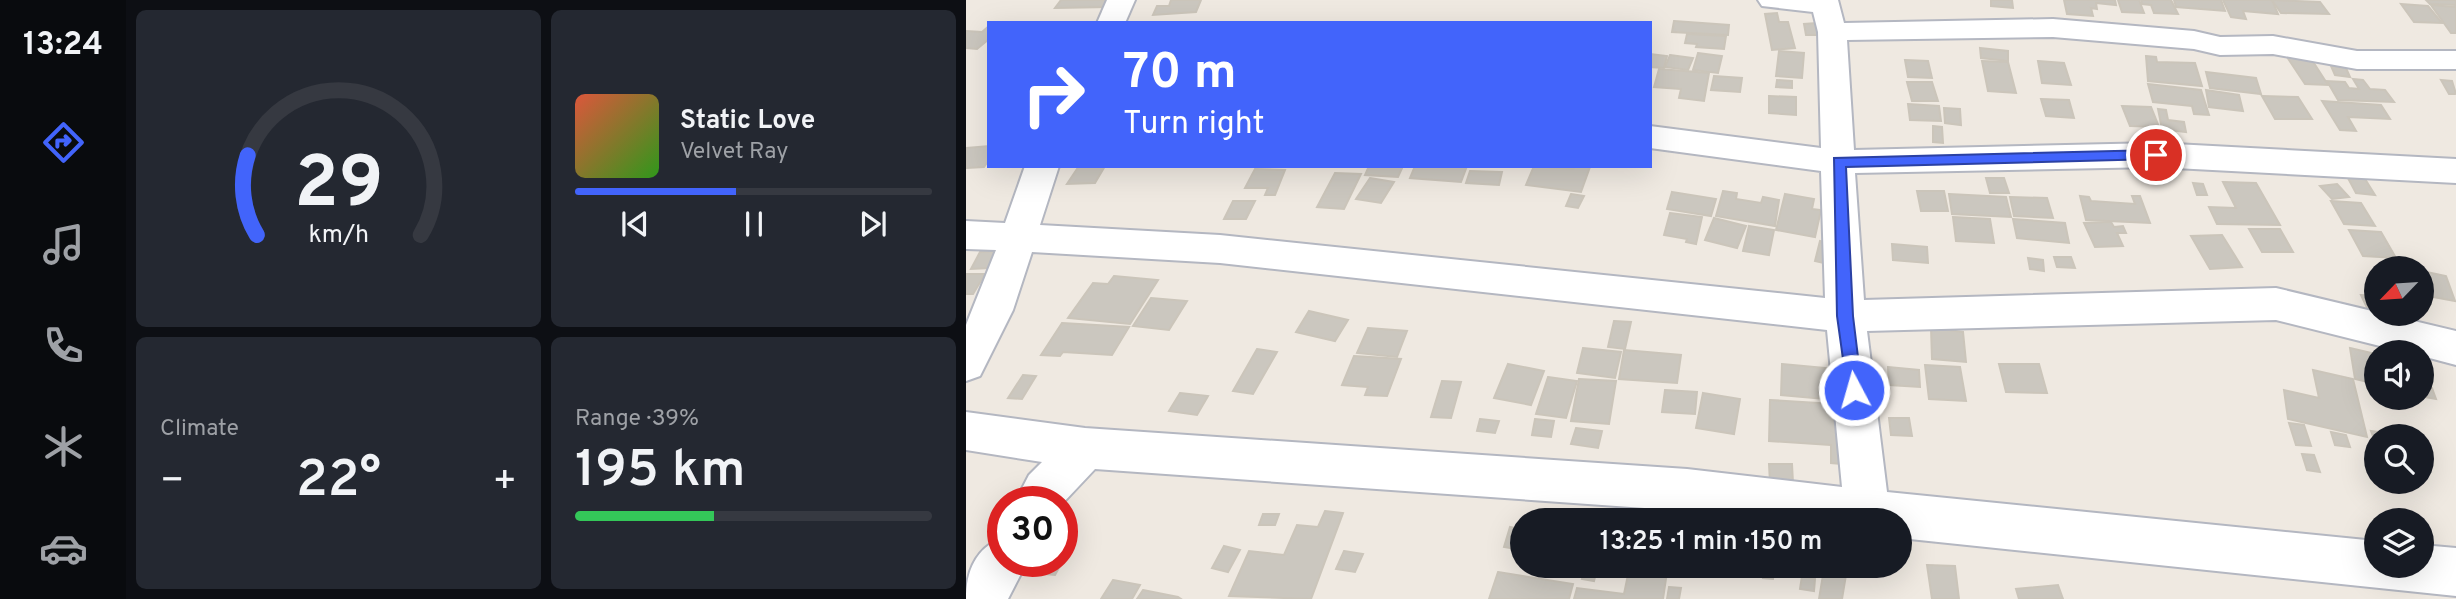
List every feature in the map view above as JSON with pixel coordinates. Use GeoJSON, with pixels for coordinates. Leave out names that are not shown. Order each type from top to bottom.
{"type":"FeatureCollection","features":[{"type":"Feature","properties":{"kind":"street"},"geometry":{"type":"LineString","coordinates":[[1112,21],[1121,0]]}},
{"type":"Feature","properties":{"kind":"street"},"geometry":{"type":"LineString","coordinates":[[1772,0],[1827,12],[2194,40],[2220,46],[2273,45],[2357,60],[2456,60]]}},
{"type":"Feature","properties":{"kind":"street"},"geometry":{"type":"LineString","coordinates":[[1827,12],[1839,162],[1845,316],[1867,508]]}},
{"type":"Feature","properties":{"kind":"street"},"geometry":{"type":"LineString","coordinates":[[1652,137],[1839,162],[2156,155],[2456,172]]}},
{"type":"Feature","properties":{"kind":"street"},"geometry":{"type":"LineString","coordinates":[[966,364],[994,310],[1021,237],[1041,168]]}},
{"type":"Feature","properties":{"kind":"street"},"geometry":{"type":"LineString","coordinates":[[966,234],[1220,249],[1845,316],[2276,304],[2456,348]]}},
{"type":"Feature","properties":{"kind":"street"},"geometry":{"type":"LineString","coordinates":[[966,432],[1085,448],[1687,490],[1834,508]]}},
{"type":"Feature","properties":{"kind":"street"},"geometry":{"type":"LineString","coordinates":[[1049,486],[1085,448]]}},
{"type":"Feature","properties":{"kind":"street"},"geometry":{"type":"LineString","coordinates":[[1912,517],[2364,564]]}},
{"type":"Feature","properties":{"kind":"street"},"geometry":{"type":"LineString","coordinates":[[2434,570],[2456,572]]}},
{"type":"Feature","properties":{"kind":"street"},"geometry":{"type":"LineString","coordinates":[[981,599],[994,577]]}},
{"type":"Feature","properties":{"kind":"building"},"geometry":{"type":"Polygon","coordinates":[[[1061,0],[1114,0],[1109,7],[1055,8],[1061,0]]]}},
{"type":"Feature","properties":{"kind":"building"},"geometry":{"type":"Polygon","coordinates":[[[1171,0],[1201,0],[1196,12],[1153,15],[1157,6],[1169,6],[1171,0]]]}},
{"type":"Feature","properties":{"kind":"building"},"geometry":{"type":"Polygon","coordinates":[[[1991,0],[2012,0],[2013,8],[1991,6],[1991,0]]]}},
{"type":"Feature","properties":{"kind":"building"},"geometry":{"type":"Polygon","coordinates":[[[2064,0],[2115,0],[2116,5],[2096,3],[2097,9],[2091,8],[2093,16],[2067,14],[2064,0]]]}},
{"type":"Feature","properties":{"kind":"building"},"geometry":{"type":"Polygon","coordinates":[[[2118,0],[2139,0],[2144,13],[2122,12],[2118,0]]]}},
{"type":"Feature","properties":{"kind":"building"},"geometry":{"type":"Polygon","coordinates":[[[2141,0],[2171,0],[2178,14],[2154,13],[2151,5],[2142,4],[2141,0]]]}},
{"type":"Feature","properties":{"kind":"building"},"geometry":{"type":"Polygon","coordinates":[[[2174,0],[2221,0],[2225,11],[2176,7],[2174,0]]]}},
{"type":"Feature","properties":{"kind":"building"},"geometry":{"type":"Polygon","coordinates":[[[2223,0],[2272,0],[2278,14],[2243,11],[2246,19],[2231,17],[2223,0]]]}},
{"type":"Feature","properties":{"kind":"building"},"geometry":{"type":"Polygon","coordinates":[[[2272,0],[2320,2],[2329,14],[2281,13],[2272,0]]]}},
{"type":"Feature","properties":{"kind":"building"},"geometry":{"type":"Polygon","coordinates":[[[2426,0],[2456,0],[2456,5],[2430,4],[2426,0]]]}},
{"type":"Feature","properties":{"kind":"building"},"geometry":{"type":"Polygon","coordinates":[[[2401,4],[2428,6],[2442,23],[2414,22],[2401,4]]]}},
{"type":"Feature","properties":{"kind":"building"},"geometry":{"type":"Polygon","coordinates":[[[2431,5],[2456,7],[2456,33],[2451,33],[2431,5]]]}},
{"type":"Feature","properties":{"kind":"building"},"geometry":{"type":"Polygon","coordinates":[[[1777,13],[1779,22],[1788,22],[1795,48],[1772,50],[1765,14],[1777,13]]]}},
{"type":"Feature","properties":{"kind":"building"},"geometry":{"type":"Polygon","coordinates":[[[1674,21],[1729,25],[1728,35],[1672,32],[1674,21]]]}},
{"type":"Feature","properties":{"kind":"building"},"geometry":{"type":"Polygon","coordinates":[[[1817,23],[1819,35],[1806,35],[1804,24],[1817,23]]]}},
{"type":"Feature","properties":{"kind":"building"},"geometry":{"type":"Polygon","coordinates":[[[987,28],[987,41],[977,49],[966,48],[966,31],[982,32],[987,28]]]}},
{"type":"Feature","properties":{"kind":"building"},"geometry":{"type":"Polygon","coordinates":[[[1687,34],[1726,36],[1724,49],[1696,47],[1697,44],[1685,43],[1687,34]]]}},
{"type":"Feature","properties":{"kind":"building"},"geometry":{"type":"Polygon","coordinates":[[[1980,48],[2008,51],[2008,61],[1981,58],[1980,48]]]}},
{"type":"Feature","properties":{"kind":"building"},"geometry":{"type":"Polygon","coordinates":[[[1779,51],[1804,53],[1802,78],[1776,76],[1779,51]]]}},
{"type":"Feature","properties":{"kind":"building"},"geometry":{"type":"Polygon","coordinates":[[[1698,53],[1722,56],[1718,73],[1693,70],[1698,53]]]}},
{"type":"Feature","properties":{"kind":"building"},"geometry":{"type":"Polygon","coordinates":[[[1652,54],[1667,56],[1664,68],[1652,67],[1652,54]]]}},
{"type":"Feature","properties":{"kind":"building"},"geometry":{"type":"Polygon","coordinates":[[[1670,55],[1693,58],[1688,70],[1665,67],[1670,55]]]}},
{"type":"Feature","properties":{"kind":"building"},"geometry":{"type":"Polygon","coordinates":[[[2146,56],[2156,57],[2157,62],[2195,63],[2202,86],[2148,81],[2146,56]]]}},
{"type":"Feature","properties":{"kind":"building"},"geometry":{"type":"Polygon","coordinates":[[[2287,57],[2310,57],[2328,85],[2305,84],[2287,57]]]}},
{"type":"Feature","properties":{"kind":"building"},"geometry":{"type":"Polygon","coordinates":[[[1905,60],[1928,61],[1932,78],[1908,77],[1905,60]]]}},
{"type":"Feature","properties":{"kind":"building"},"geometry":{"type":"Polygon","coordinates":[[[1982,61],[2008,62],[2016,93],[1988,91],[1982,61]]]}},
{"type":"Feature","properties":{"kind":"building"},"geometry":{"type":"Polygon","coordinates":[[[2038,61],[2064,63],[2071,85],[2042,83],[2038,61]]]}},
{"type":"Feature","properties":{"kind":"building"},"geometry":{"type":"Polygon","coordinates":[[[2331,66],[2346,68],[2350,77],[2335,75],[2331,66]]]}},
{"type":"Feature","properties":{"kind":"building"},"geometry":{"type":"Polygon","coordinates":[[[1659,69],[1709,73],[1704,101],[1679,98],[1681,89],[1654,87],[1659,69]]]}},
{"type":"Feature","properties":{"kind":"building"},"geometry":{"type":"Polygon","coordinates":[[[2206,72],[2256,78],[2261,94],[2210,88],[2206,72]]]}},
{"type":"Feature","properties":{"kind":"building"},"geometry":{"type":"Polygon","coordinates":[[[1714,76],[1742,78],[1740,92],[1711,90],[1714,76]]]}},
{"type":"Feature","properties":{"kind":"building"},"geometry":{"type":"Polygon","coordinates":[[[2353,79],[2363,80],[2370,89],[2385,90],[2394,102],[2338,100],[2327,81],[2345,82],[2349,88],[2359,89],[2353,79]]]}},
{"type":"Feature","properties":{"kind":"building"},"geometry":{"type":"Polygon","coordinates":[[[1777,80],[1792,81],[1792,88],[1776,87],[1777,80]]]}},
{"type":"Feature","properties":{"kind":"building"},"geometry":{"type":"Polygon","coordinates":[[[2441,80],[2452,81],[2456,94],[2449,94],[2441,80]]]}},
{"type":"Feature","properties":{"kind":"building"},"geometry":{"type":"Polygon","coordinates":[[[1907,82],[1932,82],[1938,101],[1912,101],[1907,82]]]}},
{"type":"Feature","properties":{"kind":"building"},"geometry":{"type":"Polygon","coordinates":[[[2148,84],[2201,90],[2209,115],[2194,114],[2192,106],[2153,102],[2148,84]]]}},
{"type":"Feature","properties":{"kind":"building"},"geometry":{"type":"Polygon","coordinates":[[[2206,90],[2239,95],[2243,111],[2209,107],[2206,90]]]}},
{"type":"Feature","properties":{"kind":"building"},"geometry":{"type":"Polygon","coordinates":[[[1769,96],[1796,97],[1796,115],[1769,113],[1769,96]]]}},
{"type":"Feature","properties":{"kind":"building"},"geometry":{"type":"Polygon","coordinates":[[[2262,96],[2298,97],[2312,119],[2275,119],[2262,96]]]}},
{"type":"Feature","properties":{"kind":"building"},"geometry":{"type":"Polygon","coordinates":[[[2041,99],[2069,100],[2074,118],[2046,116],[2041,99]]]}},
{"type":"Feature","properties":{"kind":"building"},"geometry":{"type":"Polygon","coordinates":[[[2322,101],[2381,105],[2390,119],[2348,117],[2356,131],[2340,130],[2322,101]]]}},
{"type":"Feature","properties":{"kind":"building"},"geometry":{"type":"Polygon","coordinates":[[[1908,104],[1939,106],[1941,121],[1910,120],[1908,104]]]}},
{"type":"Feature","properties":{"kind":"building"},"geometry":{"type":"Polygon","coordinates":[[[2122,106],[2151,107],[2159,127],[2130,126],[2122,106]]]}},
{"type":"Feature","properties":{"kind":"building"},"geometry":{"type":"Polygon","coordinates":[[[1944,108],[1960,109],[1961,125],[1945,123],[1944,108]]]}},
{"type":"Feature","properties":{"kind":"building"},"geometry":{"type":"Polygon","coordinates":[[[2158,109],[2166,110],[2168,120],[2184,122],[2186,132],[2162,129],[2158,109]]]}},
{"type":"Feature","properties":{"kind":"building"},"geometry":{"type":"Polygon","coordinates":[[[1933,126],[1942,127],[1943,143],[1933,142],[1933,126]]]}},
{"type":"Feature","properties":{"kind":"building"},"geometry":{"type":"Polygon","coordinates":[[[987,146],[987,163],[984,167],[966,168],[966,148],[987,146]]]}},
{"type":"Feature","properties":{"kind":"building"},"geometry":{"type":"Polygon","coordinates":[[[1078,168],[1104,168],[1095,183],[1067,184],[1078,168]]]}},
{"type":"Feature","properties":{"kind":"building"},"geometry":{"type":"Polygon","coordinates":[[[1368,168],[1402,168],[1398,177],[1365,175],[1368,168]]]}},
{"type":"Feature","properties":{"kind":"building"},"geometry":{"type":"Polygon","coordinates":[[[1414,168],[1466,168],[1461,182],[1410,178],[1414,168]]]}},
{"type":"Feature","properties":{"kind":"building"},"geometry":{"type":"Polygon","coordinates":[[[1533,168],[1590,168],[1581,192],[1526,185],[1533,168]]]}},
{"type":"Feature","properties":{"kind":"building"},"geometry":{"type":"Polygon","coordinates":[[[1255,169],[1285,170],[1275,195],[1265,195],[1268,188],[1245,188],[1255,169]]]}},
{"type":"Feature","properties":{"kind":"building"},"geometry":{"type":"Polygon","coordinates":[[[1470,171],[1502,172],[1499,185],[1466,183],[1470,171]]]}},
{"type":"Feature","properties":{"kind":"building"},"geometry":{"type":"Polygon","coordinates":[[[1335,173],[1361,174],[1344,209],[1317,207],[1335,173]]]}},
{"type":"Feature","properties":{"kind":"building"},"geometry":{"type":"Polygon","coordinates":[[[1370,178],[1394,182],[1381,203],[1356,199],[1370,178]]]}},
{"type":"Feature","properties":{"kind":"building"},"geometry":{"type":"Polygon","coordinates":[[[1986,178],[2004,178],[2009,193],[1990,193],[1986,178]]]}},
{"type":"Feature","properties":{"kind":"building"},"geometry":{"type":"Polygon","coordinates":[[[2348,178],[2365,179],[2375,195],[2356,193],[2348,178]]]}},
{"type":"Feature","properties":{"kind":"building"},"geometry":{"type":"Polygon","coordinates":[[[2223,182],[2256,183],[2280,225],[2217,224],[2209,207],[2236,208],[2223,182]]]}},
{"type":"Feature","properties":{"kind":"building"},"geometry":{"type":"Polygon","coordinates":[[[2193,183],[2203,184],[2207,195],[2197,195],[2193,183]]]}},
{"type":"Feature","properties":{"kind":"building"},"geometry":{"type":"Polygon","coordinates":[[[2337,184],[2349,197],[2332,199],[2320,186],[2337,184]]]}},
{"type":"Feature","properties":{"kind":"building"},"geometry":{"type":"Polygon","coordinates":[[[1723,191],[1737,193],[1736,199],[1761,203],[1763,197],[1779,200],[1775,226],[1716,216],[1723,191]]]}},
{"type":"Feature","properties":{"kind":"building"},"geometry":{"type":"Polygon","coordinates":[[[1917,191],[1944,191],[1948,211],[1921,211],[1917,191]]]}},
{"type":"Feature","properties":{"kind":"building"},"geometry":{"type":"Polygon","coordinates":[[[1672,192],[1716,199],[1711,216],[1667,209],[1672,192]]]}},
{"type":"Feature","properties":{"kind":"building"},"geometry":{"type":"Polygon","coordinates":[[[1571,194],[1584,196],[1578,208],[1566,206],[1571,194]]]}},
{"type":"Feature","properties":{"kind":"building"},"geometry":{"type":"Polygon","coordinates":[[[1785,194],[1814,199],[1812,209],[1821,210],[1815,237],[1776,230],[1785,194]]]}},
{"type":"Feature","properties":{"kind":"building"},"geometry":{"type":"Polygon","coordinates":[[[1949,194],[2006,197],[2011,217],[1952,214],[1949,194]]]}},
{"type":"Feature","properties":{"kind":"building"},"geometry":{"type":"Polygon","coordinates":[[[2080,196],[2089,197],[2091,201],[2135,204],[2132,196],[2140,196],[2150,223],[2086,220],[2080,196]]]}},
{"type":"Feature","properties":{"kind":"building"},"geometry":{"type":"Polygon","coordinates":[[[2010,197],[2047,198],[2053,218],[2014,216],[2010,197]]]}},
{"type":"Feature","properties":{"kind":"building"},"geometry":{"type":"Polygon","coordinates":[[[1233,201],[1255,201],[1246,219],[1224,219],[1233,201]]]}},
{"type":"Feature","properties":{"kind":"building"},"geometry":{"type":"Polygon","coordinates":[[[2331,201],[2361,203],[2375,226],[2344,224],[2331,201]]]}},
{"type":"Feature","properties":{"kind":"building"},"geometry":{"type":"Polygon","coordinates":[[[1670,213],[1702,217],[1696,244],[1686,242],[1687,239],[1664,235],[1670,213]]]}},
{"type":"Feature","properties":{"kind":"building"},"geometry":{"type":"Polygon","coordinates":[[[1953,217],[1990,219],[1994,243],[1956,241],[1953,217]]]}},
{"type":"Feature","properties":{"kind":"building"},"geometry":{"type":"Polygon","coordinates":[[[1714,218],[1746,226],[1737,248],[1705,240],[1714,218]]]}},
{"type":"Feature","properties":{"kind":"building"},"geometry":{"type":"Polygon","coordinates":[[[2013,219],[2065,223],[2069,243],[2017,238],[2013,219]]]}},
{"type":"Feature","properties":{"kind":"building"},"geometry":{"type":"Polygon","coordinates":[[[2111,222],[2114,227],[2123,226],[2126,233],[2117,233],[2123,246],[2095,247],[2084,223],[2111,222]]]}},
{"type":"Feature","properties":{"kind":"building"},"geometry":{"type":"Polygon","coordinates":[[[1749,226],[1774,230],[1769,255],[1743,251],[1749,226]]]}},
{"type":"Feature","properties":{"kind":"building"},"geometry":{"type":"Polygon","coordinates":[[[2249,229],[2280,229],[2293,252],[2262,252],[2249,229]]]}},
{"type":"Feature","properties":{"kind":"building"},"geometry":{"type":"Polygon","coordinates":[[[2349,230],[2381,232],[2395,256],[2364,256],[2349,230]]]}},
{"type":"Feature","properties":{"kind":"building"},"geometry":{"type":"Polygon","coordinates":[[[2222,235],[2242,267],[2210,269],[2191,236],[2222,235]]]}},
{"type":"Feature","properties":{"kind":"building"},"geometry":{"type":"Polygon","coordinates":[[[1820,241],[1837,244],[1833,265],[1815,261],[1820,241]]]}},
{"type":"Feature","properties":{"kind":"building"},"geometry":{"type":"Polygon","coordinates":[[[1892,244],[1927,247],[1928,263],[1893,260],[1892,244]]]}},
{"type":"Feature","properties":{"kind":"building"},"geometry":{"type":"Polygon","coordinates":[[[1000,251],[990,268],[971,269],[980,252],[1000,251]]]}},
{"type":"Feature","properties":{"kind":"building"},"geometry":{"type":"Polygon","coordinates":[[[2054,257],[2071,257],[2075,268],[2057,267],[2054,257]]]}},
{"type":"Feature","properties":{"kind":"building"},"geometry":{"type":"Polygon","coordinates":[[[2028,258],[2043,260],[2044,271],[2030,269],[2028,258]]]}},
{"type":"Feature","properties":{"kind":"building"},"geometry":{"type":"Polygon","coordinates":[[[966,274],[985,274],[973,294],[966,294],[966,274]]]}},
{"type":"Feature","properties":{"kind":"building"},"geometry":{"type":"Polygon","coordinates":[[[2434,274],[2446,276],[2455,301],[2434,297],[2434,274]]]}},
{"type":"Feature","properties":{"kind":"building"},"geometry":{"type":"Polygon","coordinates":[[[1114,276],[1158,280],[1130,324],[1068,318],[1093,283],[1108,284],[1114,276]]]}},
{"type":"Feature","properties":{"kind":"building"},"geometry":{"type":"Polygon","coordinates":[[[1151,298],[1187,301],[1169,330],[1133,326],[1151,298]]]}},
{"type":"Feature","properties":{"kind":"building"},"geometry":{"type":"Polygon","coordinates":[[[1309,311],[1348,320],[1335,341],[1296,332],[1309,311]]]}},
{"type":"Feature","properties":{"kind":"building"},"geometry":{"type":"Polygon","coordinates":[[[1614,321],[1631,322],[1625,349],[1608,347],[1614,321]]]}},
{"type":"Feature","properties":{"kind":"building"},"geometry":{"type":"Polygon","coordinates":[[[1062,323],[1129,327],[1112,355],[1063,352],[1060,356],[1041,355],[1062,323]]]}},
{"type":"Feature","properties":{"kind":"building"},"geometry":{"type":"Polygon","coordinates":[[[1368,328],[1407,331],[1397,357],[1357,353],[1368,328]]]}},
{"type":"Feature","properties":{"kind":"building"},"geometry":{"type":"Polygon","coordinates":[[[1931,328],[1963,332],[1966,362],[1932,359],[1931,328]]]}},
{"type":"Feature","properties":{"kind":"building"},"geometry":{"type":"Polygon","coordinates":[[[1583,348],[1621,352],[1615,378],[1577,373],[1583,348]]]}},
{"type":"Feature","properties":{"kind":"building"},"geometry":{"type":"Polygon","coordinates":[[[2350,348],[2364,351],[2364,381],[2355,379],[2350,348]]]}},
{"type":"Feature","properties":{"kind":"building"},"geometry":{"type":"Polygon","coordinates":[[[1257,349],[1277,352],[1253,394],[1233,391],[1257,349]]]}},
{"type":"Feature","properties":{"kind":"building"},"geometry":{"type":"Polygon","coordinates":[[[1624,350],[1681,355],[1677,383],[1619,379],[1624,350]]]}},
{"type":"Feature","properties":{"kind":"building"},"geometry":{"type":"Polygon","coordinates":[[[1354,356],[1401,359],[1387,396],[1365,395],[1368,387],[1342,385],[1354,356]]]}},
{"type":"Feature","properties":{"kind":"building"},"geometry":{"type":"Polygon","coordinates":[[[1508,364],[1544,371],[1531,405],[1494,398],[1508,364]]]}},
{"type":"Feature","properties":{"kind":"building"},"geometry":{"type":"Polygon","coordinates":[[[1782,364],[1846,370],[1847,401],[1781,395],[1782,364]]]}},
{"type":"Feature","properties":{"kind":"building"},"geometry":{"type":"Polygon","coordinates":[[[1999,364],[2039,364],[2047,393],[2006,392],[1999,364]]]}},
{"type":"Feature","properties":{"kind":"building"},"geometry":{"type":"Polygon","coordinates":[[[1925,365],[1960,367],[1966,401],[1929,399],[1925,365]]]}},
{"type":"Feature","properties":{"kind":"building"},"geometry":{"type":"Polygon","coordinates":[[[1888,367],[1919,370],[1920,387],[1889,385],[1888,367]]]}},
{"type":"Feature","properties":{"kind":"building"},"geometry":{"type":"Polygon","coordinates":[[[2313,370],[2353,379],[2364,425],[2364,436],[2288,419],[2284,390],[2319,398],[2313,370]]]}},
{"type":"Feature","properties":{"kind":"building"},"geometry":{"type":"Polygon","coordinates":[[[1023,375],[1036,376],[1022,399],[1008,398],[1023,375]]]}},
{"type":"Feature","properties":{"kind":"building"},"geometry":{"type":"Polygon","coordinates":[[[1548,377],[1577,381],[1566,418],[1536,414],[1548,377]]]}},
{"type":"Feature","properties":{"kind":"building"},"geometry":{"type":"Polygon","coordinates":[[[1579,379],[1616,381],[1609,424],[1571,421],[1579,379]]]}},
{"type":"Feature","properties":{"kind":"building"},"geometry":{"type":"Polygon","coordinates":[[[1442,381],[1461,382],[1451,418],[1431,417],[1442,381]]]}},
{"type":"Feature","properties":{"kind":"building"},"geometry":{"type":"Polygon","coordinates":[[[1665,390],[1697,392],[1695,414],[1662,412],[1665,390]]]}},
{"type":"Feature","properties":{"kind":"building"},"geometry":{"type":"Polygon","coordinates":[[[1180,393],[1208,396],[1197,415],[1169,411],[1180,393]]]}},
{"type":"Feature","properties":{"kind":"building"},"geometry":{"type":"Polygon","coordinates":[[[1703,393],[1740,399],[1734,434],[1696,428],[1703,393]]]}},
{"type":"Feature","properties":{"kind":"building"},"geometry":{"type":"Polygon","coordinates":[[[1770,400],[1850,405],[1853,465],[1831,463],[1831,445],[1769,441],[1770,400]]]}},
{"type":"Feature","properties":{"kind":"building"},"geometry":{"type":"Polygon","coordinates":[[[1889,418],[1909,418],[1912,436],[1891,435],[1889,418]]]}},
{"type":"Feature","properties":{"kind":"building"},"geometry":{"type":"Polygon","coordinates":[[[1480,419],[1499,421],[1495,433],[1477,431],[1480,419]]]}},
{"type":"Feature","properties":{"kind":"building"},"geometry":{"type":"Polygon","coordinates":[[[1535,419],[1554,421],[1551,437],[1532,435],[1535,419]]]}},
{"type":"Feature","properties":{"kind":"building"},"geometry":{"type":"Polygon","coordinates":[[[2289,423],[2304,425],[2311,446],[2296,445],[2289,423]]]}},
{"type":"Feature","properties":{"kind":"building"},"geometry":{"type":"Polygon","coordinates":[[[1576,428],[1602,431],[1598,448],[1571,444],[1576,428]]]}},
{"type":"Feature","properties":{"kind":"building"},"geometry":{"type":"Polygon","coordinates":[[[2331,432],[2346,435],[2350,447],[2335,445],[2331,432]]]}},
{"type":"Feature","properties":{"kind":"building"},"geometry":{"type":"Polygon","coordinates":[[[2302,454],[2314,455],[2320,472],[2307,470],[2302,454]]]}},
{"type":"Feature","properties":{"kind":"building"},"geometry":{"type":"Polygon","coordinates":[[[1769,464],[1792,464],[1793,483],[1770,483],[1769,464]]]}},
{"type":"Feature","properties":{"kind":"building"},"geometry":{"type":"Polygon","coordinates":[[[1325,511],[1343,513],[1311,599],[1229,596],[1249,551],[1284,555],[1297,525],[1318,527],[1325,511]]]}},
{"type":"Feature","properties":{"kind":"building"},"geometry":{"type":"Polygon","coordinates":[[[1263,514],[1279,514],[1275,525],[1259,525],[1263,514]]]}},
{"type":"Feature","properties":{"kind":"building"},"geometry":{"type":"Polygon","coordinates":[[[1510,527],[1510,548],[1504,547],[1510,527]]]}},
{"type":"Feature","properties":{"kind":"building"},"geometry":{"type":"Polygon","coordinates":[[[1224,546],[1240,550],[1228,572],[1212,568],[1224,546]]]}},
{"type":"Feature","properties":{"kind":"building"},"geometry":{"type":"Polygon","coordinates":[[[1344,551],[1363,554],[1355,572],[1336,569],[1344,551]]]}},
{"type":"Feature","properties":{"kind":"building"},"geometry":{"type":"Polygon","coordinates":[[[1927,565],[1955,566],[1959,599],[1932,599],[1927,565]]]}},
{"type":"Feature","properties":{"kind":"building"},"geometry":{"type":"Polygon","coordinates":[[[1498,572],[1510,574],[1510,578],[1536,578],[1573,584],[1569,599],[1489,599],[1498,572]]]}},
{"type":"Feature","properties":{"kind":"building"},"geometry":{"type":"Polygon","coordinates":[[[1627,578],[1666,578],[1663,599],[1574,599],[1577,588],[1624,594],[1627,578]]]}},
{"type":"Feature","properties":{"kind":"building"},"geometry":{"type":"Polygon","coordinates":[[[1802,578],[1815,579],[1814,591],[1800,589],[1802,578]]]}},
{"type":"Feature","properties":{"kind":"building"},"geometry":{"type":"Polygon","coordinates":[[[1822,578],[1846,578],[1842,599],[1819,599],[1822,578]]]}},
{"type":"Feature","properties":{"kind":"building"},"geometry":{"type":"Polygon","coordinates":[[[1113,580],[1140,585],[1132,599],[1101,599],[1113,580]]]}},
{"type":"Feature","properties":{"kind":"building"},"geometry":{"type":"Polygon","coordinates":[[[2058,585],[2063,599],[2019,599],[2016,589],[2058,585]]]}},
{"type":"Feature","properties":{"kind":"building"},"geometry":{"type":"Polygon","coordinates":[[[1669,587],[1681,588],[1679,599],[1667,599],[1669,587]]]}},
{"type":"Feature","properties":{"kind":"building"},"geometry":{"type":"Polygon","coordinates":[[[1143,590],[1178,597],[1181,599],[1137,599],[1143,590]]]}},
{"type":"Feature","properties":{"kind":"route"},"geometry":{"type":"LineString","coordinates":[[1854,390],[1845,316],[1839,162],[2156,155]]}}]}
